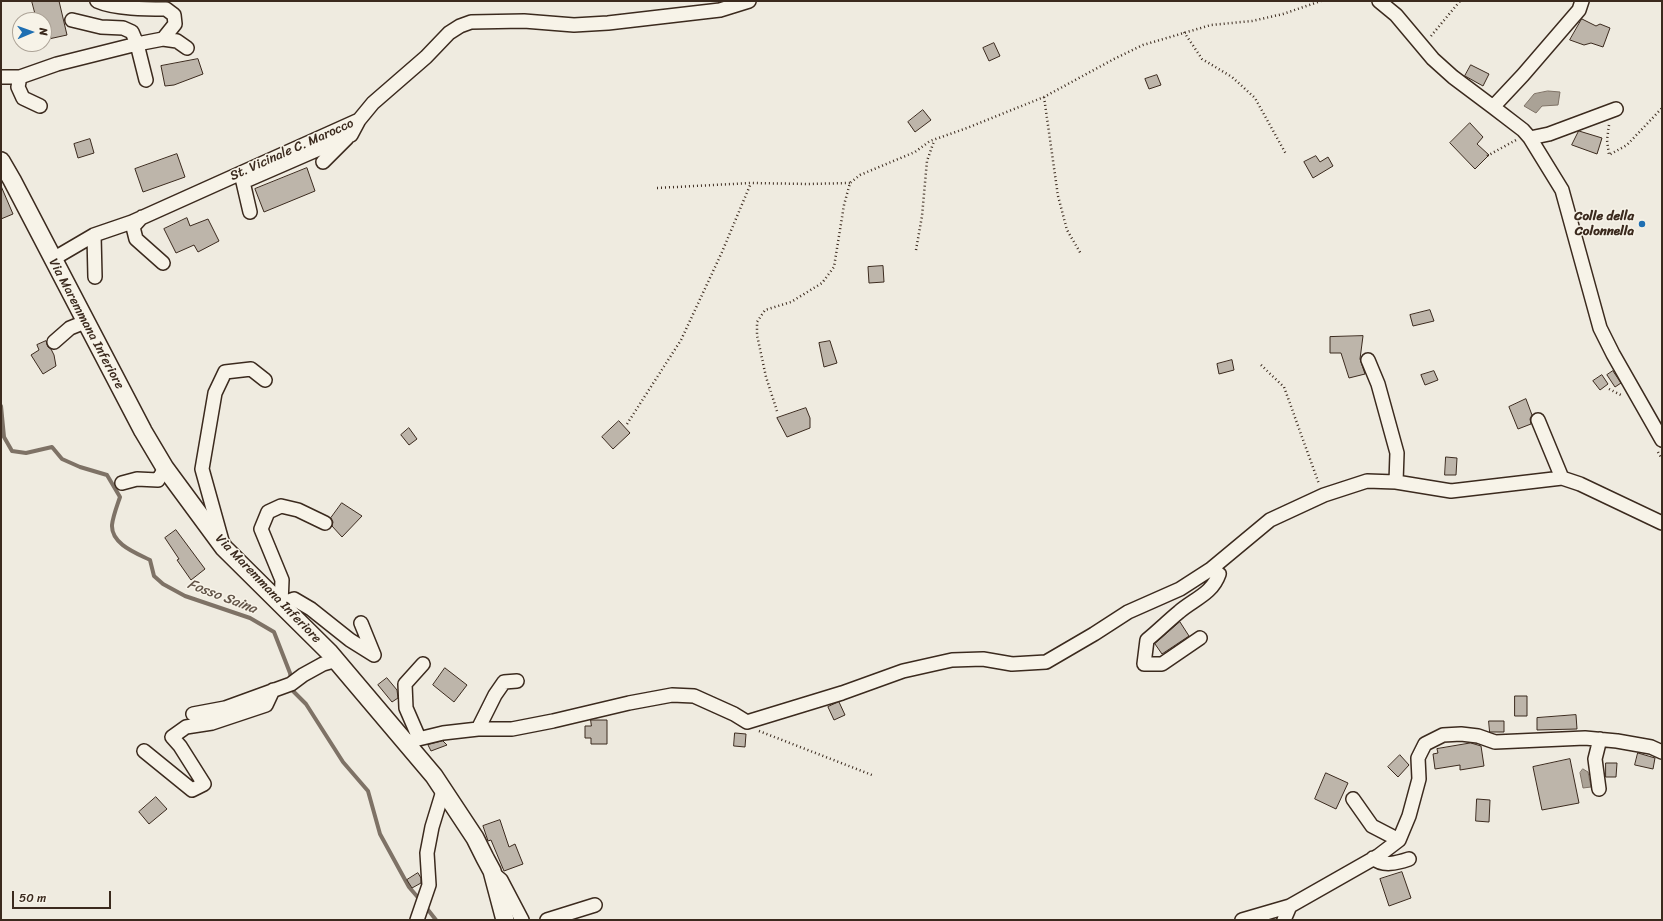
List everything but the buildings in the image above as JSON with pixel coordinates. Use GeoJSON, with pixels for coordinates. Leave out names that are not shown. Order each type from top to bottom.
{"type":"FeatureCollection","features":[{"type":"Feature","properties":{"kind":"main road","name":"Via Maremmana Inferiore"},"geometry":{"type":"LineString","coordinates":[[1,161],[7,183],[53,259],[143,431],[165,468],[224,548],[337,660],[413,740],[443,791],[474,838],[492,871],[505,920]]}},
{"type":"Feature","properties":{"kind":"street"},"geometry":{"type":"LineString","coordinates":[[98,1],[111,5],[166,9],[174,15],[175,24],[163,39]]}},
{"type":"Feature","properties":{"kind":"street","name":"St. Vicinale C. Marocco"},"geometry":{"type":"LineString","coordinates":[[53,259],[94,235],[132,222],[359,120],[373,103],[426,57],[449,33],[460,26],[471,22],[524,22],[574,25],[608,23],[720,10],[749,1]]}},
{"type":"Feature","properties":{"kind":"street"},"geometry":{"type":"LineString","coordinates":[[1379,1],[1396,15],[1433,59],[1453,77],[1528,136],[1562,190],[1600,328],[1613,354],[1662,440]]}},
{"type":"Feature","properties":{"kind":"street"},"geometry":{"type":"LineString","coordinates":[[1493,107],[1523,75],[1579,10],[1582,1]]}},
{"type":"Feature","properties":{"kind":"street"},"geometry":{"type":"LineString","coordinates":[[72,20],[101,27],[123,28],[132,32],[137,44],[146,80]]}},
{"type":"Feature","properties":{"kind":"street"},"geometry":{"type":"LineString","coordinates":[[1,77],[20,77],[58,64],[163,39],[177,41],[187,48]]}},
{"type":"Feature","properties":{"kind":"street"},"geometry":{"type":"LineString","coordinates":[[20,77],[18,87],[23,98],[40,106]]}},
{"type":"Feature","properties":{"kind":"street"},"geometry":{"type":"LineString","coordinates":[[1528,136],[1549,134],[1614,110]]}},
{"type":"Feature","properties":{"kind":"street"},"geometry":{"type":"LineString","coordinates":[[323,162],[350,135],[359,120]]}},
{"type":"Feature","properties":{"kind":"street"},"geometry":{"type":"LineString","coordinates":[[250,212],[244,182],[350,135]]}},
{"type":"Feature","properties":{"kind":"street"},"geometry":{"type":"LineString","coordinates":[[142,217],[133,227],[136,239],[163,263]]}},
{"type":"Feature","properties":{"kind":"street"},"geometry":{"type":"LineString","coordinates":[[94,235],[95,277]]}},
{"type":"Feature","properties":{"kind":"street"},"geometry":{"type":"LineString","coordinates":[[54,342],[70,328],[85,322]]}},
{"type":"Feature","properties":{"kind":"street"},"geometry":{"type":"LineString","coordinates":[[1368,360],[1378,384],[1396,453],[1396,482]]}},
{"type":"Feature","properties":{"kind":"street"},"geometry":{"type":"LineString","coordinates":[[224,548],[202,469],[215,394],[225,372],[251,369],[265,380]]}},
{"type":"Feature","properties":{"kind":"street"},"geometry":{"type":"LineString","coordinates":[[1538,420],[1562,478]]}},
{"type":"Feature","properties":{"kind":"street"},"geometry":{"type":"LineString","coordinates":[[122,483],[137,479],[158,480],[165,468]]}},
{"type":"Feature","properties":{"kind":"street"},"geometry":{"type":"LineString","coordinates":[[423,664],[405,684],[406,708],[413,740],[478,728],[512,729],[672,695],[694,696],[734,714],[746,722],[842,693],[903,671],[952,660],[983,659],[1012,664],[1046,662],[1128,612],[1180,589],[1211,569],[1270,520],[1324,496],[1367,481],[1396,482],[1451,491],[1562,478],[1580,484],[1662,523]]}},
{"type":"Feature","properties":{"kind":"street"},"geometry":{"type":"LineString","coordinates":[[325,523],[298,510],[281,506],[268,512],[261,529],[282,580],[281,604],[294,599],[311,609],[350,640],[374,655],[361,623]]}},
{"type":"Feature","properties":{"kind":"street"},"geometry":{"type":"LineString","coordinates":[[1200,638],[1162,664],[1144,664],[1147,640],[1181,610],[1200,598],[1216,583],[1219,574],[1211,569]]}},
{"type":"Feature","properties":{"kind":"street"},"geometry":{"type":"LineString","coordinates":[[193,714],[225,708],[291,684],[323,664],[337,660]]}},
{"type":"Feature","properties":{"kind":"street"},"geometry":{"type":"LineString","coordinates":[[478,728],[494,695],[504,682],[517,681]]}},
{"type":"Feature","properties":{"kind":"street"},"geometry":{"type":"LineString","coordinates":[[144,751],[192,790],[204,784],[180,746],[172,737],[186,727],[212,722],[266,705],[273,690]]}},
{"type":"Feature","properties":{"kind":"street"},"geometry":{"type":"LineString","coordinates":[[1242,920],[1290,906],[1373,858],[1399,840],[1408,816],[1418,779],[1418,758],[1425,744],[1444,735],[1461,734],[1478,736],[1495,742],[1546,738],[1600,739],[1651,747],[1662,752]]}},
{"type":"Feature","properties":{"kind":"street"},"geometry":{"type":"LineString","coordinates":[[1598,789],[1595,759],[1600,739]]}},
{"type":"Feature","properties":{"kind":"street"},"geometry":{"type":"LineString","coordinates":[[417,920],[429,885],[427,853],[432,827],[443,791]]}},
{"type":"Feature","properties":{"kind":"street"},"geometry":{"type":"LineString","coordinates":[[1353,799],[1372,826],[1399,840]]}},
{"type":"Feature","properties":{"kind":"street"},"geometry":{"type":"LineString","coordinates":[[1373,858],[1379,863],[1394,863],[1409,859]]}},
{"type":"Feature","properties":{"kind":"street"},"geometry":{"type":"LineString","coordinates":[[492,871],[501,880],[522,920]]}},
{"type":"Feature","properties":{"kind":"street"},"geometry":{"type":"LineString","coordinates":[[547,920],[595,905]]}},
{"type":"Feature","properties":{"kind":"street"},"geometry":{"type":"LineString","coordinates":[[1284,920],[1290,906]]}},
{"type":"Feature","properties":{"kind":"path"},"geometry":{"type":"LineString","coordinates":[[776,411],[766,376],[757,335],[757,322],[765,310],[791,302],[822,283],[834,267],[844,205],[850,183],[860,174],[909,155],[930,141],[1044,97],[1114,59],[1138,48],[1184,32],[1211,25],[1252,21],[1283,14],[1321,1]]}},
{"type":"Feature","properties":{"kind":"path"},"geometry":{"type":"LineString","coordinates":[[1423,46],[1460,1]]}},
{"type":"Feature","properties":{"kind":"path"},"geometry":{"type":"LineString","coordinates":[[1184,32],[1202,59],[1232,76],[1255,98],[1286,154]]}},
{"type":"Feature","properties":{"kind":"path"},"geometry":{"type":"LineString","coordinates":[[1044,97],[1058,196],[1067,230],[1081,254]]}},
{"type":"Feature","properties":{"kind":"path"},"geometry":{"type":"LineString","coordinates":[[1614,110],[1607,140],[1609,155],[1627,145],[1662,108]]}},
{"type":"Feature","properties":{"kind":"path"},"geometry":{"type":"LineString","coordinates":[[1487,156],[1528,136]]}},
{"type":"Feature","properties":{"kind":"path"},"geometry":{"type":"LineString","coordinates":[[916,250],[922,216],[927,162],[934,140]]}},
{"type":"Feature","properties":{"kind":"path"},"geometry":{"type":"LineString","coordinates":[[657,188],[751,183],[850,183]]}},
{"type":"Feature","properties":{"kind":"path"},"geometry":{"type":"LineString","coordinates":[[627,424],[681,340],[722,252],[751,183]]}},
{"type":"Feature","properties":{"kind":"path"},"geometry":{"type":"LineString","coordinates":[[1261,365],[1284,388],[1324,496]]}},
{"type":"Feature","properties":{"kind":"path"},"geometry":{"type":"LineString","coordinates":[[746,722],[758,731],[784,742],[872,775]]}},
{"type":"Feature","properties":{"kind":"shaded area"},"geometry":{"type":"Polygon","coordinates":[[[1548,91],[1560,92],[1558,105],[1542,106],[1536,113],[1524,106],[1534,94],[1548,91]]]}},
{"type":"Feature","properties":{"kind":"shaded area"},"geometry":{"type":"Polygon","coordinates":[[[1583,769],[1588,772],[1591,787],[1583,788],[1580,773],[1583,769]]]}},
{"type":"Feature","properties":{"kind":"waterway","name":"Fosso Saina"},"geometry":{"type":"LineString","coordinates":[[1,406],[4,437],[12,451],[26,453],[52,447],[62,459],[80,467],[107,475],[120,497],[112,525],[116,538],[125,547],[150,560],[154,576],[163,584],[185,596],[250,618],[274,632],[290,673],[293,691],[306,704],[343,762],[368,791],[380,834],[409,887],[421,901]]}},
{"type":"Feature","properties":{"kind":"waterway","name":"Fosso Saina"},"geometry":{"type":"LineString","coordinates":[[425,906],[436,920]]}},
{"type":"Feature","properties":{"kind":"place","name":"Colle della Colonnella"},"geometry":{"type":"Point","coordinates":[1642,224]}}]}
